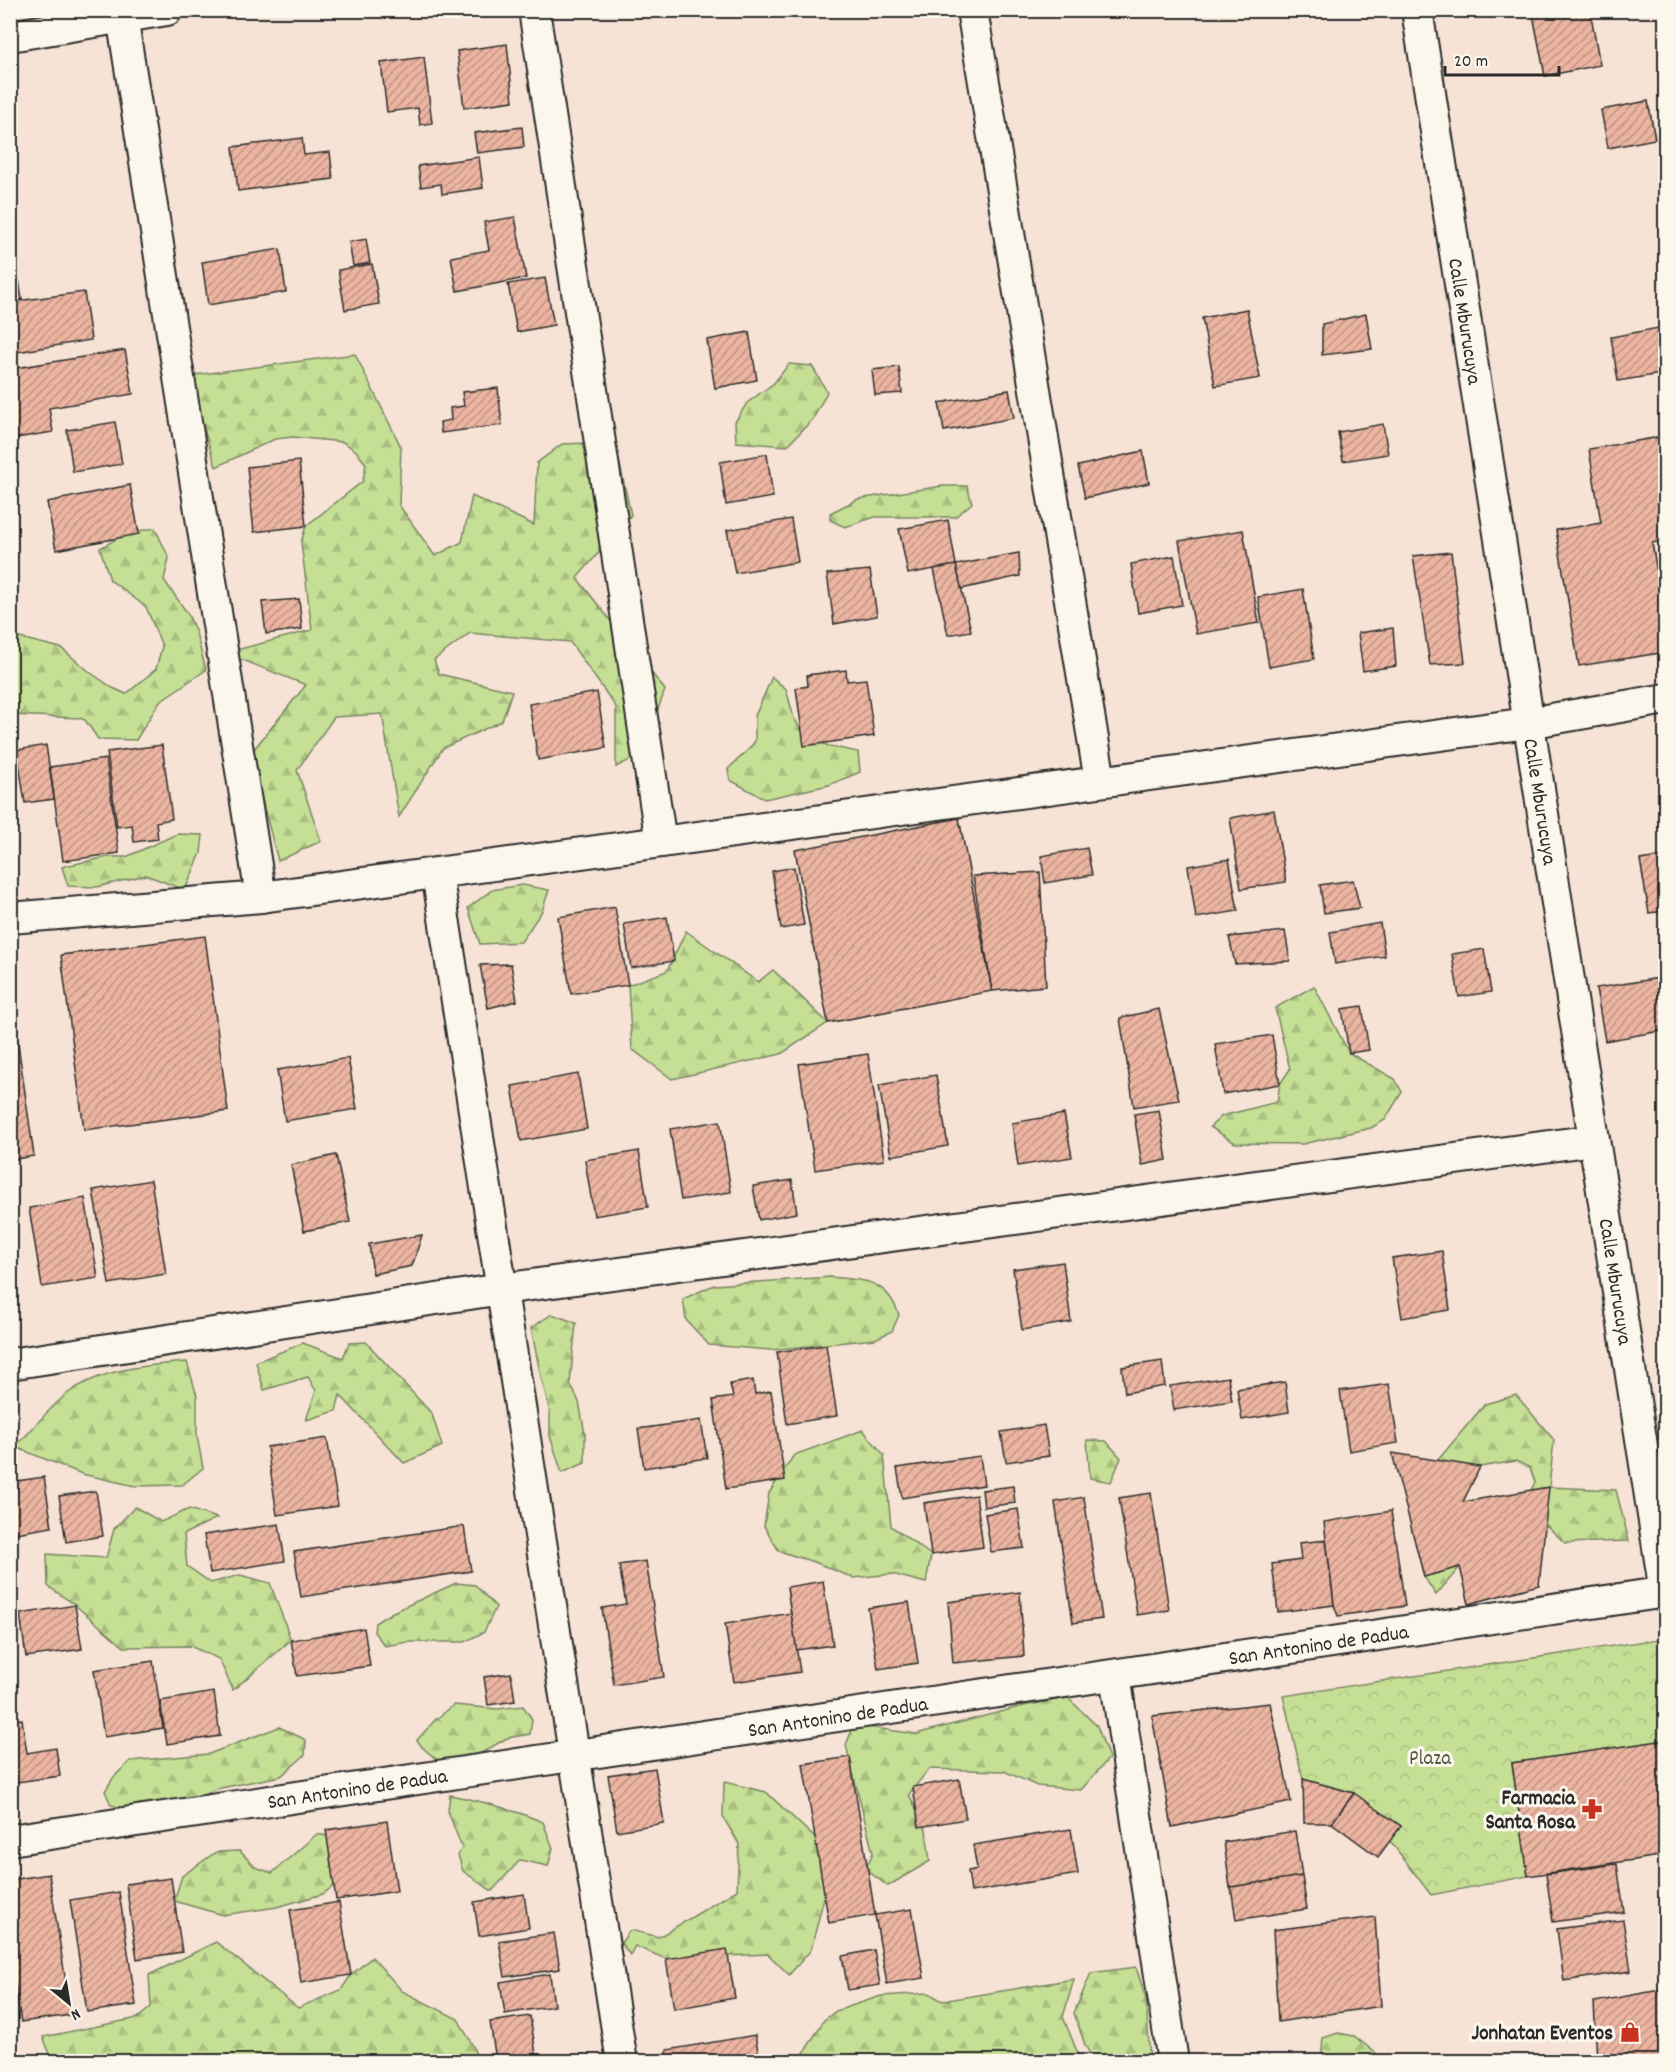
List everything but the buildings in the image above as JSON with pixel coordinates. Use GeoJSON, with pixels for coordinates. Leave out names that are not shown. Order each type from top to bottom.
{"type":"FeatureCollection","features":[{"type":"Feature","properties":{"kind":"street"},"geometry":{"type":"LineString","coordinates":[[10,36],[122,14],[167,10]]}},
{"type":"Feature","properties":{"kind":"street"},"geometry":{"type":"LineString","coordinates":[[534,10],[661,842]]}},
{"type":"Feature","properties":{"kind":"street"},"geometry":{"type":"LineString","coordinates":[[972,10],[1100,781]]}},
{"type":"Feature","properties":{"kind":"street","name":"Calle Mburucuya"},"geometry":{"type":"LineString","coordinates":[[1417,10],[1665,1592]]}},
{"type":"Feature","properties":{"kind":"street"},"geometry":{"type":"LineString","coordinates":[[122,14],[261,897]]}},
{"type":"Feature","properties":{"kind":"street"},"geometry":{"type":"LineString","coordinates":[[10,918],[261,897],[1528,723],[1665,699]]}},
{"type":"Feature","properties":{"kind":"street"},"geometry":{"type":"LineString","coordinates":[[437,873],[622,2061]]}},
{"type":"Feature","properties":{"kind":"street"},"geometry":{"type":"LineString","coordinates":[[10,1364],[502,1288],[1594,1140]]}},
{"type":"Feature","properties":{"kind":"street","name":"San Antonino de Padua"},"geometry":{"type":"LineString","coordinates":[[10,1840],[1665,1592]]}},
{"type":"Feature","properties":{"kind":"street"},"geometry":{"type":"LineString","coordinates":[[1115,1675],[1173,2061]]}},
{"type":"Feature","properties":{"kind":"green space"},"geometry":{"type":"Polygon","coordinates":[[[355,354],[401,447],[399,505],[435,556],[462,542],[472,496],[534,525],[537,463],[562,444],[615,442],[631,515],[577,578],[665,690],[642,754],[616,767],[616,707],[570,642],[470,633],[434,660],[439,674],[512,691],[502,721],[443,748],[399,817],[382,714],[334,717],[297,770],[321,841],[278,861],[250,754],[306,685],[225,653],[312,630],[301,542],[306,526],[363,481],[366,464],[356,451],[343,442],[293,437],[275,439],[216,467],[187,376],[355,354]]]}},
{"type":"Feature","properties":{"kind":"green space"},"geometry":{"type":"Polygon","coordinates":[[[789,364],[812,366],[827,392],[813,419],[787,446],[736,442],[735,422],[747,403],[774,383],[789,364]]]}},
{"type":"Feature","properties":{"kind":"green space"},"geometry":{"type":"Polygon","coordinates":[[[943,486],[967,486],[972,503],[955,517],[875,517],[845,527],[830,520],[830,513],[858,499],[943,486]]]}},
{"type":"Feature","properties":{"kind":"green space"},"geometry":{"type":"Polygon","coordinates":[[[155,528],[169,558],[164,580],[188,614],[196,633],[206,670],[160,701],[136,740],[98,739],[85,720],[79,718],[11,715],[11,638],[61,648],[91,673],[126,694],[156,669],[162,646],[146,607],[110,580],[100,548],[127,533],[155,528]]]}},
{"type":"Feature","properties":{"kind":"green space"},"geometry":{"type":"Polygon","coordinates":[[[772,677],[786,689],[794,718],[806,738],[858,752],[860,772],[829,785],[765,799],[730,780],[728,769],[755,741],[755,716],[772,677]]]}},
{"type":"Feature","properties":{"kind":"green space"},"geometry":{"type":"Polygon","coordinates":[[[177,834],[203,835],[201,853],[185,890],[146,875],[97,887],[68,886],[62,867],[108,857],[126,857],[177,834]]]}},
{"type":"Feature","properties":{"kind":"green space"},"geometry":{"type":"Polygon","coordinates":[[[522,885],[549,890],[542,911],[521,942],[480,944],[468,908],[492,890],[522,885]]]}},
{"type":"Feature","properties":{"kind":"green space"},"geometry":{"type":"Polygon","coordinates":[[[686,931],[758,982],[773,970],[828,1023],[781,1054],[672,1079],[632,1049],[628,985],[667,971],[686,931]]]}},
{"type":"Feature","properties":{"kind":"green space"},"geometry":{"type":"Polygon","coordinates":[[[1314,986],[1349,1053],[1395,1079],[1402,1092],[1385,1120],[1371,1128],[1303,1144],[1235,1143],[1210,1127],[1222,1116],[1277,1102],[1280,1084],[1290,1069],[1275,1008],[1314,986]]]}},
{"type":"Feature","properties":{"kind":"green space"},"geometry":{"type":"Polygon","coordinates":[[[830,1277],[863,1281],[881,1288],[888,1294],[899,1315],[892,1331],[875,1339],[770,1350],[709,1345],[686,1320],[683,1299],[714,1285],[830,1277]]]}},
{"type":"Feature","properties":{"kind":"green space"},"geometry":{"type":"Polygon","coordinates":[[[552,1314],[576,1323],[570,1383],[579,1402],[585,1434],[585,1463],[562,1473],[550,1436],[550,1411],[531,1328],[552,1314]]]}},
{"type":"Feature","properties":{"kind":"green space"},"geometry":{"type":"Polygon","coordinates":[[[366,1342],[432,1414],[442,1446],[404,1463],[340,1395],[336,1411],[306,1420],[316,1391],[308,1377],[264,1390],[256,1362],[303,1343],[343,1358],[349,1343],[366,1342]]]}},
{"type":"Feature","properties":{"kind":"green space"},"geometry":{"type":"Polygon","coordinates":[[[187,1362],[197,1396],[197,1436],[203,1468],[182,1485],[135,1486],[82,1474],[15,1447],[53,1406],[67,1394],[94,1379],[124,1370],[187,1362]]]}},
{"type":"Feature","properties":{"kind":"green space"},"geometry":{"type":"Polygon","coordinates":[[[1516,1395],[1554,1440],[1549,1487],[1616,1490],[1629,1541],[1565,1543],[1524,1504],[1535,1482],[1530,1468],[1516,1461],[1480,1467],[1462,1486],[1460,1567],[1436,1595],[1424,1577],[1421,1508],[1432,1467],[1485,1404],[1516,1395]]]}},
{"type":"Feature","properties":{"kind":"green space"},"geometry":{"type":"Polygon","coordinates":[[[863,1430],[884,1455],[891,1526],[931,1555],[926,1583],[892,1574],[853,1578],[779,1551],[764,1526],[769,1493],[794,1455],[863,1430]]]}},
{"type":"Feature","properties":{"kind":"green space"},"geometry":{"type":"Polygon","coordinates":[[[1087,1440],[1106,1441],[1121,1458],[1111,1482],[1090,1478],[1087,1440]]]}},
{"type":"Feature","properties":{"kind":"green space"},"geometry":{"type":"Polygon","coordinates":[[[135,1507],[161,1522],[189,1509],[217,1518],[184,1534],[187,1566],[211,1583],[240,1575],[270,1583],[291,1640],[233,1690],[219,1659],[190,1646],[124,1647],[75,1605],[48,1586],[47,1554],[106,1558],[114,1529],[135,1507]]]}},
{"type":"Feature","properties":{"kind":"green space"},"geometry":{"type":"Polygon","coordinates":[[[456,1583],[475,1585],[496,1607],[484,1632],[465,1642],[408,1642],[385,1646],[374,1632],[375,1623],[391,1613],[456,1583]]]}},
{"type":"Feature","properties":{"kind":"green space","name":"Plaza"},"geometry":{"type":"Polygon","coordinates":[[[1665,1638],[1665,1740],[1512,1763],[1528,1876],[1431,1895],[1354,1793],[1303,1779],[1283,1696],[1665,1638]]]}},
{"type":"Feature","properties":{"kind":"green space"},"geometry":{"type":"Polygon","coordinates":[[[1068,1698],[1097,1726],[1109,1758],[1081,1790],[1037,1786],[1004,1771],[929,1769],[909,1794],[926,1830],[930,1861],[888,1886],[865,1869],[873,1853],[846,1745],[854,1725],[916,1734],[1023,1706],[1068,1698]]]}},
{"type":"Feature","properties":{"kind":"green space"},"geometry":{"type":"Polygon","coordinates":[[[454,1705],[498,1709],[523,1706],[532,1719],[530,1734],[507,1738],[466,1762],[437,1760],[417,1740],[435,1720],[454,1705]]]}},
{"type":"Feature","properties":{"kind":"green space"},"geometry":{"type":"Polygon","coordinates":[[[279,1727],[306,1740],[305,1755],[281,1776],[216,1789],[157,1818],[111,1805],[105,1791],[113,1778],[130,1761],[209,1754],[279,1727]]]}},
{"type":"Feature","properties":{"kind":"green space"},"geometry":{"type":"Polygon","coordinates":[[[724,1782],[766,1792],[834,1856],[811,1950],[789,1975],[768,1954],[666,1959],[635,1946],[630,1955],[621,1943],[630,1930],[659,1937],[737,1890],[739,1844],[723,1817],[724,1782]]]}},
{"type":"Feature","properties":{"kind":"green space"},"geometry":{"type":"Polygon","coordinates":[[[450,1795],[497,1806],[543,1822],[553,1848],[548,1866],[520,1860],[492,1891],[463,1871],[458,1855],[462,1848],[448,1811],[450,1795]]]}},
{"type":"Feature","properties":{"kind":"green space"},"geometry":{"type":"Polygon","coordinates":[[[317,1834],[341,1839],[352,1872],[323,1894],[277,1907],[223,1915],[174,1901],[182,1876],[216,1852],[240,1851],[255,1867],[272,1873],[317,1834]]]}},
{"type":"Feature","properties":{"kind":"green space"},"geometry":{"type":"Polygon","coordinates":[[[216,1942],[298,2008],[341,1990],[351,1975],[372,1957],[402,1991],[458,2019],[473,2046],[478,2061],[53,2061],[43,2037],[138,2018],[151,2007],[149,1975],[216,1942]]]}},
{"type":"Feature","properties":{"kind":"green space"},"geometry":{"type":"Polygon","coordinates":[[[1136,1967],[1146,1999],[1150,2061],[1094,2061],[1085,2045],[1074,2013],[1091,1973],[1136,1967]]]}},
{"type":"Feature","properties":{"kind":"green space"},"geometry":{"type":"Polygon","coordinates":[[[1074,1979],[1063,2017],[1081,2061],[799,2061],[824,2020],[836,2011],[881,1996],[929,1993],[942,2001],[1074,1979]]]}},
{"type":"Feature","properties":{"kind":"green space"},"geometry":{"type":"Polygon","coordinates":[[[1338,2033],[1354,2036],[1378,2055],[1380,2061],[1321,2061],[1323,2038],[1338,2033]]]}},
{"type":"Feature","properties":{"kind":"place","name":"Farmacia Santa Rosa"},"geometry":{"type":"Point","coordinates":[1592,1809]}},
{"type":"Feature","properties":{"kind":"place","name":"Jonhatan Eventos"},"geometry":{"type":"Point","coordinates":[1630,2032]}}]}
